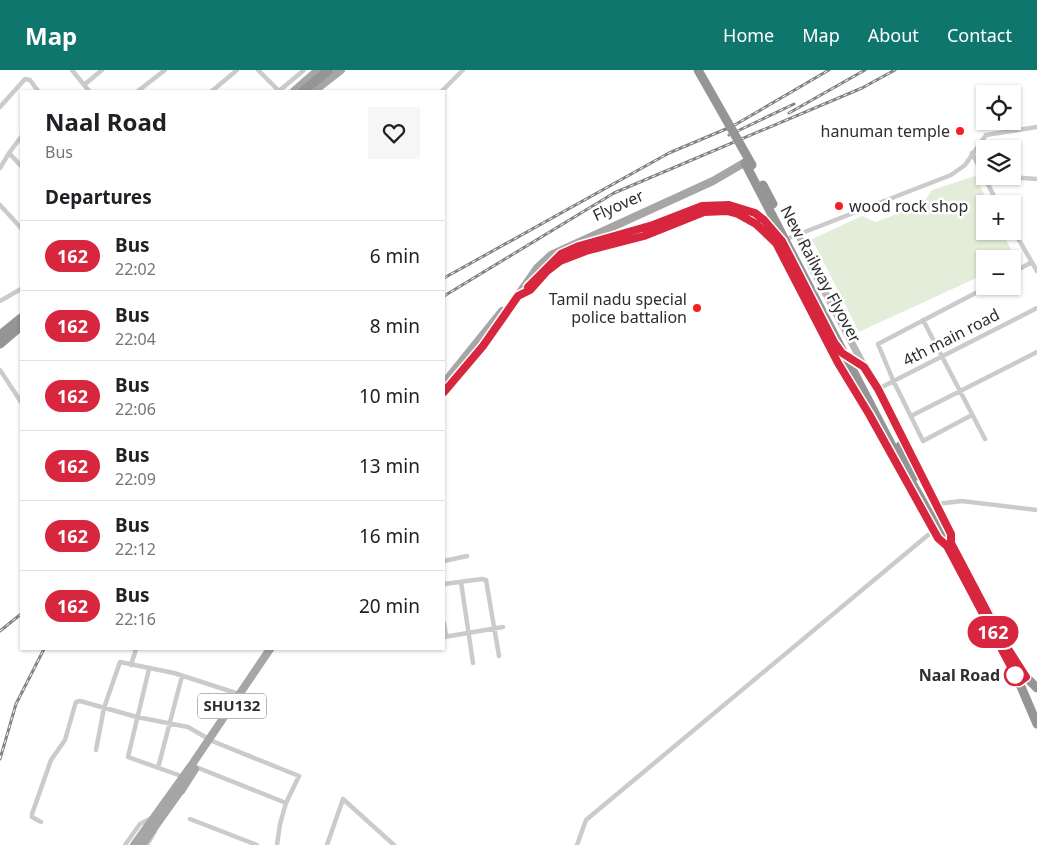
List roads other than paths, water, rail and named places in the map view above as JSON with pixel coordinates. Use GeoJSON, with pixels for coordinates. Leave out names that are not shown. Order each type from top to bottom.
{"type":"FeatureCollection","features":[{"type":"Feature","properties":{"kind":"highway"},"geometry":{"type":"LineString","coordinates":[[304,90],[329,70]]}},
{"type":"Feature","properties":{"kind":"highway"},"geometry":{"type":"LineString","coordinates":[[308,90],[334,70]]}},
{"type":"Feature","properties":{"kind":"highway","name":"New Railway Flyover"},"geometry":{"type":"LineString","coordinates":[[693,70],[763,185],[949,545]]}},
{"type":"Feature","properties":{"kind":"highway","name":"New Railway Flyover"},"geometry":{"type":"LineString","coordinates":[[698,70],[746,159],[901,463],[944,535]]}},
{"type":"Feature","properties":{"kind":"highway"},"geometry":{"type":"LineString","coordinates":[[0,335],[20,319]]}},
{"type":"Feature","properties":{"kind":"highway"},"geometry":{"type":"LineString","coordinates":[[0,344],[20,327]]}},
{"type":"Feature","properties":{"kind":"highway"},"geometry":{"type":"LineString","coordinates":[[949,545],[979,593],[1022,679],[1037,724]]}},
{"type":"Feature","properties":{"kind":"highway"},"geometry":{"type":"LineString","coordinates":[[949,545],[1022,679],[1037,688]]}},
{"type":"Feature","properties":{"kind":"main road"},"geometry":{"type":"LineString","coordinates":[[295,90],[318,70]]}},
{"type":"Feature","properties":{"kind":"main road"},"geometry":{"type":"LineString","coordinates":[[315,90],[340,70]]}},
{"type":"Feature","properties":{"kind":"main road","name":"Flyover"},"geometry":{"type":"LineString","coordinates":[[520,291],[544,261],[560,249],[699,188],[746,159]]}},
{"type":"Feature","properties":{"kind":"main road"},"geometry":{"type":"LineString","coordinates":[[445,382],[520,291]]}},
{"type":"Feature","properties":{"kind":"main road"},"geometry":{"type":"LineString","coordinates":[[445,391],[483,346],[520,291]]}},
{"type":"Feature","properties":{"kind":"main road","name":"SHU132"},"geometry":{"type":"LineString","coordinates":[[142,845],[154,821],[179,788],[184,777],[211,740],[239,694],[269,650]]}},
{"type":"Feature","properties":{"kind":"main road"},"geometry":{"type":"LineString","coordinates":[[179,788],[196,767],[211,740],[274,650]]}},
{"type":"Feature","properties":{"kind":"main road","name":"SHU132"},"geometry":{"type":"LineString","coordinates":[[134,845],[148,831]]}},
{"type":"Feature","properties":{"kind":"street"},"geometry":{"type":"LineString","coordinates":[[72,70],[88,90]]}},
{"type":"Feature","properties":{"kind":"street"},"geometry":{"type":"LineString","coordinates":[[84,85],[102,70]]}},
{"type":"Feature","properties":{"kind":"street"},"geometry":{"type":"LineString","coordinates":[[139,90],[165,70]]}},
{"type":"Feature","properties":{"kind":"street"},"geometry":{"type":"LineString","coordinates":[[213,90],[237,70]]}},
{"type":"Feature","properties":{"kind":"street"},"geometry":{"type":"LineString","coordinates":[[258,70],[278,90]]}},
{"type":"Feature","properties":{"kind":"street"},"geometry":{"type":"LineString","coordinates":[[280,90],[304,70]]}},
{"type":"Feature","properties":{"kind":"street"},"geometry":{"type":"LineString","coordinates":[[443,90],[463,70]]}},
{"type":"Feature","properties":{"kind":"street"},"geometry":{"type":"LineString","coordinates":[[0,107],[25,79],[30,80],[37,90]]}},
{"type":"Feature","properties":{"kind":"street"},"geometry":{"type":"LineString","coordinates":[[779,242],[952,175],[965,165],[986,135],[1037,127]]}},
{"type":"Feature","properties":{"kind":"street"},"geometry":{"type":"LineString","coordinates":[[0,168],[20,138]]}},
{"type":"Feature","properties":{"kind":"street"},"geometry":{"type":"LineString","coordinates":[[9,153],[20,165]]}},
{"type":"Feature","properties":{"kind":"street"},"geometry":{"type":"LineString","coordinates":[[972,153],[976,160]]}},
{"type":"Feature","properties":{"kind":"street"},"geometry":{"type":"LineString","coordinates":[[1021,178],[1037,180]]}},
{"type":"Feature","properties":{"kind":"street"},"geometry":{"type":"LineString","coordinates":[[0,205],[20,227]]}},
{"type":"Feature","properties":{"kind":"street"},"geometry":{"type":"LineString","coordinates":[[520,291],[530,290],[552,266],[571,256],[644,236],[704,212],[727,211],[748,219],[779,242],[834,342],[842,353],[865,368]]}},
{"type":"Feature","properties":{"kind":"street"},"geometry":{"type":"LineString","coordinates":[[779,242],[838,363],[869,414],[938,538],[949,545],[951,534],[878,389],[865,368],[810,262],[799,235]]}},
{"type":"Feature","properties":{"kind":"street"},"geometry":{"type":"LineString","coordinates":[[1019,240],[1037,271]]}},
{"type":"Feature","properties":{"kind":"street"},"geometry":{"type":"LineString","coordinates":[[1021,269],[1034,264]]}},
{"type":"Feature","properties":{"kind":"street"},"geometry":{"type":"LineString","coordinates":[[0,301],[20,290]]}},
{"type":"Feature","properties":{"kind":"street"},"geometry":{"type":"LineString","coordinates":[[972,415],[923,441],[893,380],[878,344],[976,293]]}},
{"type":"Feature","properties":{"kind":"street","name":"4th main road"},"geometry":{"type":"LineString","coordinates":[[878,389],[1037,308]]}},
{"type":"Feature","properties":{"kind":"street"},"geometry":{"type":"LineString","coordinates":[[923,320],[985,439]]}},
{"type":"Feature","properties":{"kind":"street"},"geometry":{"type":"LineString","coordinates":[[911,416],[1037,352]]}},
{"type":"Feature","properties":{"kind":"street"},"geometry":{"type":"LineString","coordinates":[[838,363],[844,367],[865,368]]}},
{"type":"Feature","properties":{"kind":"street"},"geometry":{"type":"LineString","coordinates":[[0,370],[20,400]]}},
{"type":"Feature","properties":{"kind":"street"},"geometry":{"type":"LineString","coordinates":[[936,504],[962,501],[1037,510]]}},
{"type":"Feature","properties":{"kind":"street"},"geometry":{"type":"LineString","coordinates":[[577,845],[586,820],[928,535]]}},
{"type":"Feature","properties":{"kind":"street"},"geometry":{"type":"LineString","coordinates":[[445,561],[468,556]]}},
{"type":"Feature","properties":{"kind":"street"},"geometry":{"type":"LineString","coordinates":[[445,584],[486,580],[499,656]]}},
{"type":"Feature","properties":{"kind":"street"},"geometry":{"type":"LineString","coordinates":[[461,582],[473,663]]}},
{"type":"Feature","properties":{"kind":"street"},"geometry":{"type":"LineString","coordinates":[[445,636],[503,627]]}},
{"type":"Feature","properties":{"kind":"street"},"geometry":{"type":"LineString","coordinates":[[131,665],[136,650]]}},
{"type":"Feature","properties":{"kind":"street"},"geometry":{"type":"LineString","coordinates":[[96,750],[104,708],[118,663],[182,676],[239,694]]}},
{"type":"Feature","properties":{"kind":"street"},"geometry":{"type":"LineString","coordinates":[[149,669],[136,717],[128,757],[184,777]]}},
{"type":"Feature","properties":{"kind":"street"},"geometry":{"type":"LineString","coordinates":[[158,768],[182,676]]}},
{"type":"Feature","properties":{"kind":"street"},"geometry":{"type":"LineString","coordinates":[[41,822],[32,817],[32,814],[51,760],[65,740],[76,702],[136,717],[188,727],[211,740],[299,776],[286,803],[277,845]]}},
{"type":"Feature","properties":{"kind":"street"},"geometry":{"type":"LineString","coordinates":[[196,767],[286,803]]}},
{"type":"Feature","properties":{"kind":"street"},"geometry":{"type":"LineString","coordinates":[[327,845],[343,799],[394,845]]}},
{"type":"Feature","properties":{"kind":"street"},"geometry":{"type":"LineString","coordinates":[[190,819],[257,845]]}},
{"type":"Feature","properties":{"kind":"street"},"geometry":{"type":"LineString","coordinates":[[125,845],[140,824],[154,821],[153,837],[147,845]]}},
{"type":"Feature","properties":{"kind":"railway"},"geometry":{"type":"LineString","coordinates":[[445,277],[669,153],[733,126],[829,70]]}},
{"type":"Feature","properties":{"kind":"railway"},"geometry":{"type":"LineString","coordinates":[[789,113],[865,70]]}},
{"type":"Feature","properties":{"kind":"railway"},"geometry":{"type":"LineString","coordinates":[[445,295],[614,193],[862,88],[895,70]]}},
{"type":"Feature","properties":{"kind":"railway"},"geometry":{"type":"LineString","coordinates":[[729,135],[794,104]]}},
{"type":"Feature","properties":{"kind":"railway"},"geometry":{"type":"LineString","coordinates":[[0,631],[20,615]]}},
{"type":"Feature","properties":{"kind":"railway"},"geometry":{"type":"LineString","coordinates":[[0,759],[16,704],[43,650]]}},
{"type":"Feature","properties":{"kind":"place","name":"hanuman temple"},"geometry":{"type":"Point","coordinates":[960,131]}},
{"type":"Feature","properties":{"kind":"place","name":"wood rock shop"},"geometry":{"type":"Point","coordinates":[839,206]}},
{"type":"Feature","properties":{"kind":"place","name":"Tamil nadu special police battalion"},"geometry":{"type":"Point","coordinates":[697,308]}},
{"type":"Feature","properties":{"kind":"place","name":"Naal Road"},"geometry":{"type":"Point","coordinates":[1015,675]}}]}
